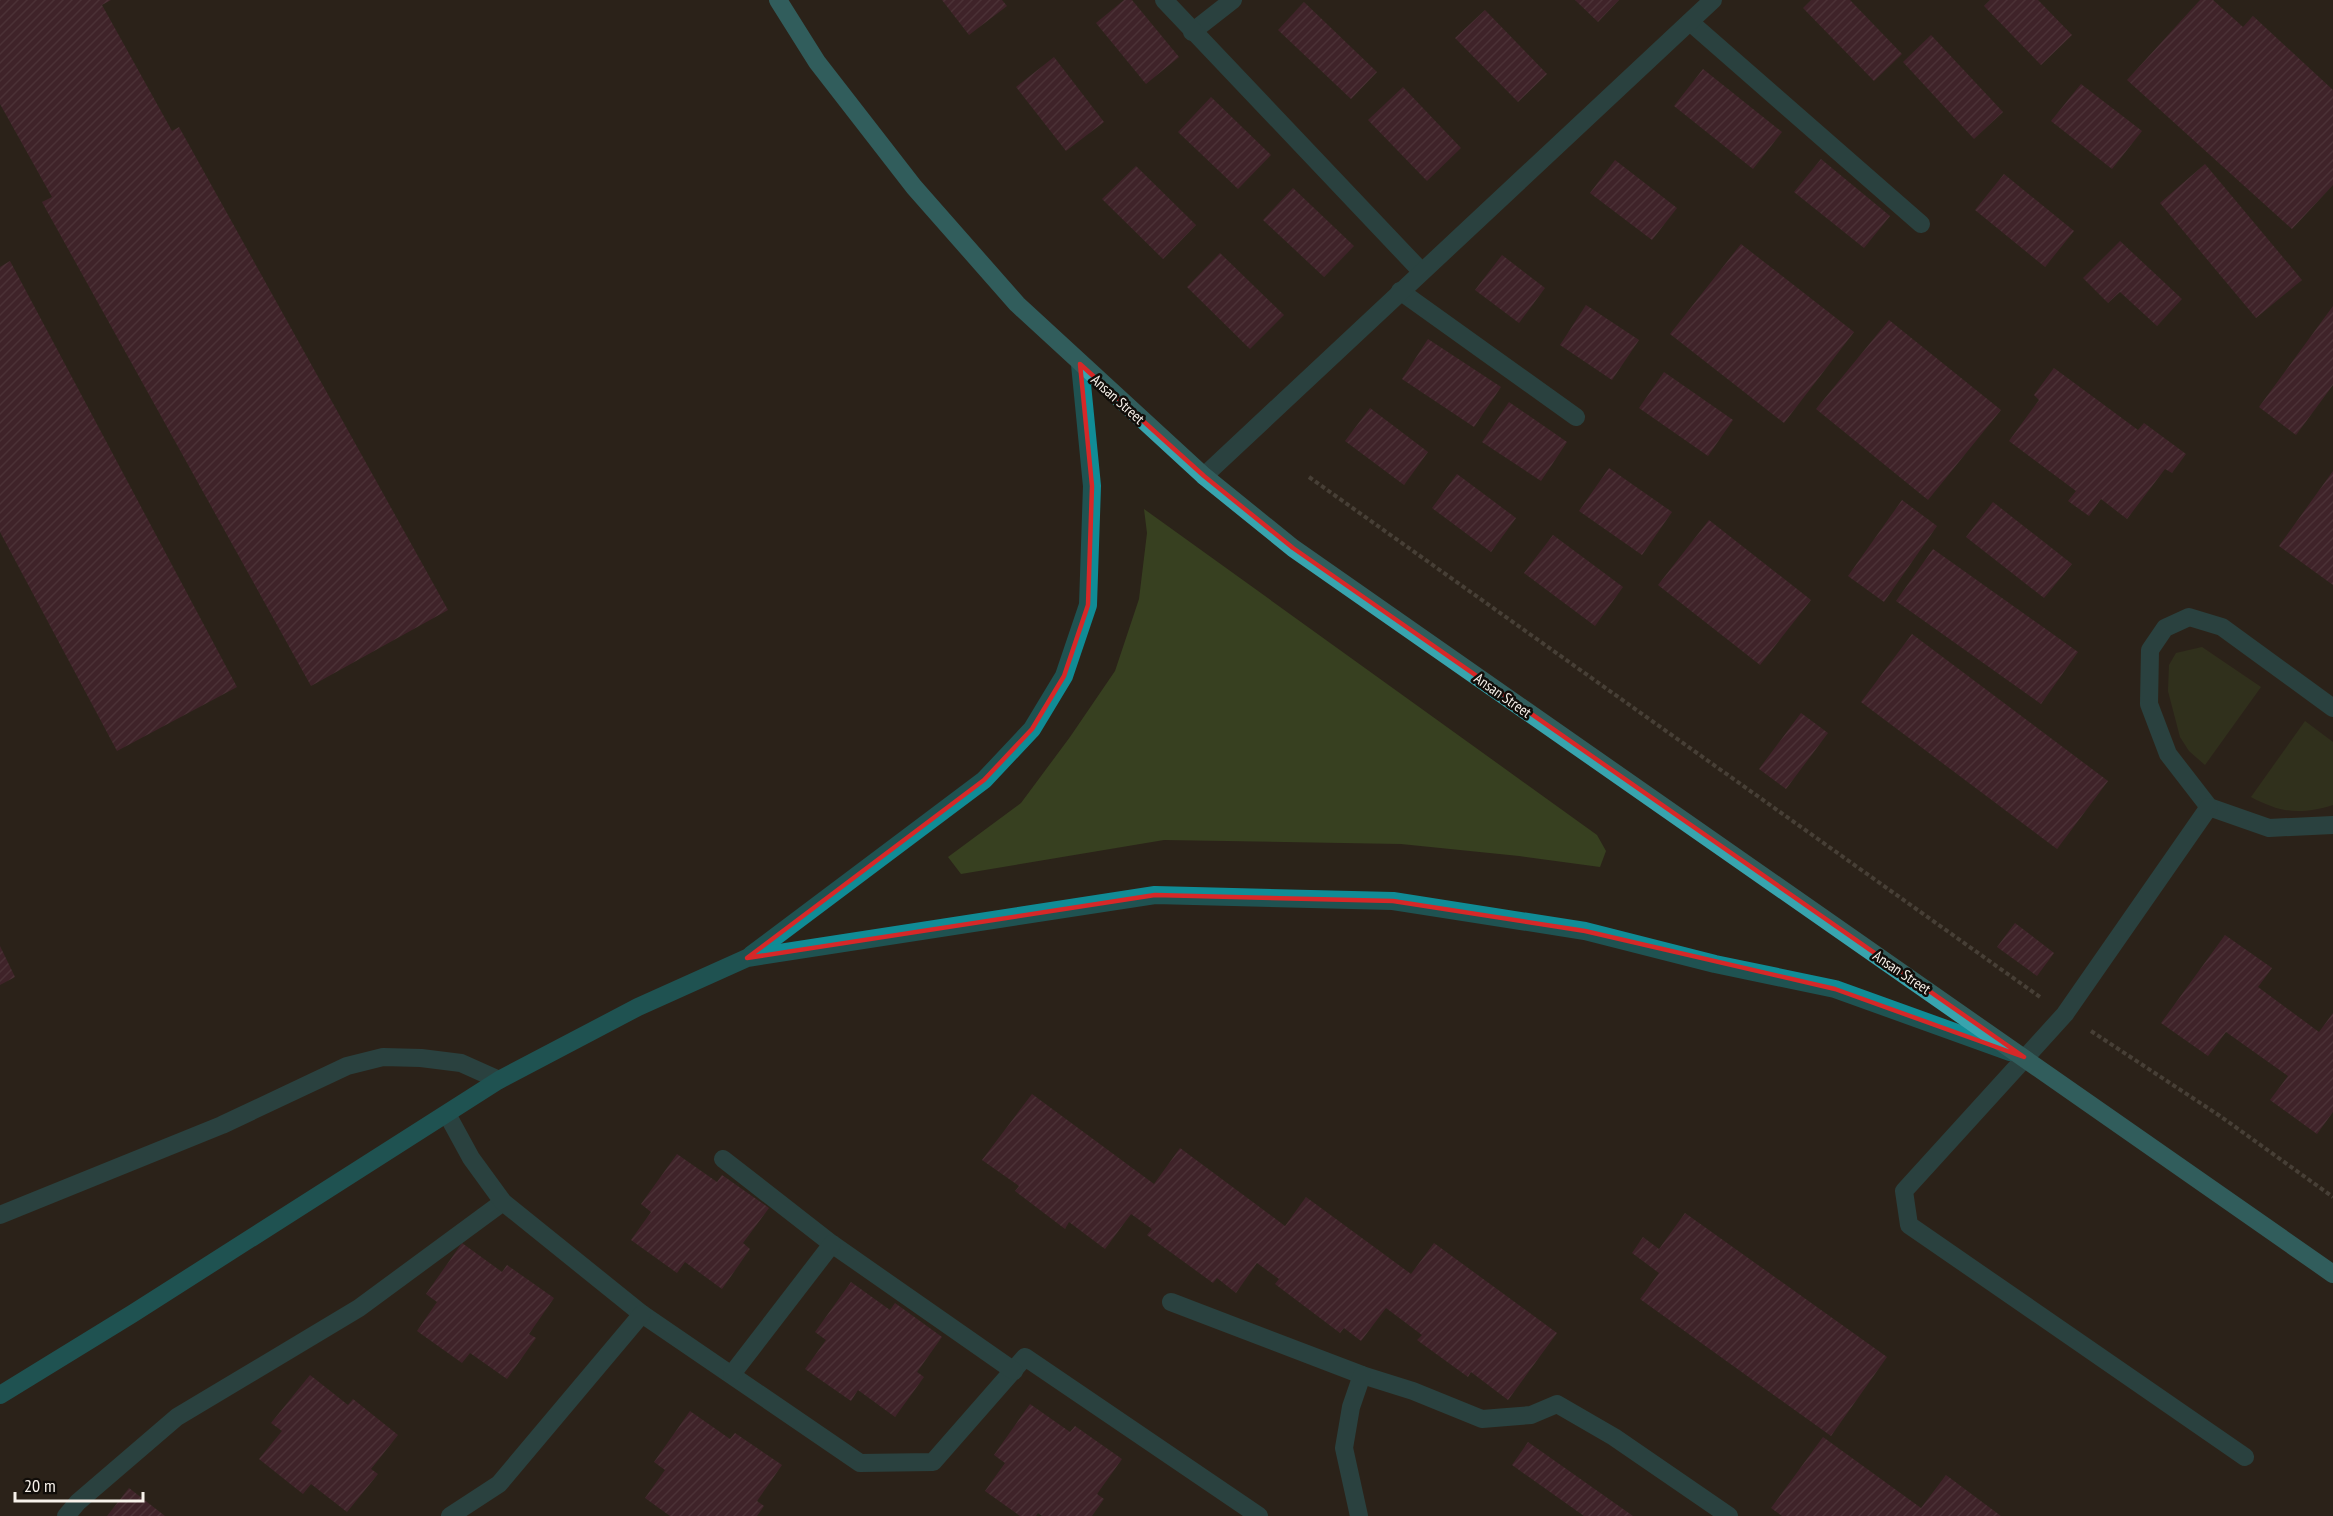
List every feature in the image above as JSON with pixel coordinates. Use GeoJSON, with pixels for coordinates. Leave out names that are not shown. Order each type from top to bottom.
{"type":"FeatureCollection","features":[{"type":"Feature","properties":{"kind":"main road","name":"Ansan Street"},"geometry":{"type":"LineString","coordinates":[[778,0],[817,62],[914,187],[1017,304],[1204,476],[1293,548],[2333,1274]]}},
{"type":"Feature","properties":{"kind":"main road"},"geometry":{"type":"LineString","coordinates":[[0,1395],[500,1080],[638,1007],[747,958],[984,780],[1032,729],[1064,676],[1088,605],[1092,486],[1080,364]]}},
{"type":"Feature","properties":{"kind":"main road"},"geometry":{"type":"LineString","coordinates":[[747,958],[1155,895],[1393,901],[1585,931],[1715,963],[1836,989],[2024,1057]]}},
{"type":"Feature","properties":{"kind":"street"},"geometry":{"type":"LineString","coordinates":[[1164,0],[1421,272]]}},
{"type":"Feature","properties":{"kind":"street"},"geometry":{"type":"LineString","coordinates":[[1192,32],[1233,0]]}},
{"type":"Feature","properties":{"kind":"street"},"geometry":{"type":"LineString","coordinates":[[1204,476],[1713,0]]}},
{"type":"Feature","properties":{"kind":"street"},"geometry":{"type":"LineString","coordinates":[[1690,22],[1921,224]]}},
{"type":"Feature","properties":{"kind":"street"},"geometry":{"type":"LineString","coordinates":[[1400,291],[1576,417]]}},
{"type":"Feature","properties":{"kind":"street"},"geometry":{"type":"LineString","coordinates":[[2333,708],[2222,627],[2189,616],[2165,628],[2150,650],[2149,704],[2168,754],[2209,807],[2269,828],[2333,825]]}},
{"type":"Feature","properties":{"kind":"street"},"geometry":{"type":"LineString","coordinates":[[2209,807],[2065,1014],[1904,1191],[1909,1225],[2245,1457]]}},
{"type":"Feature","properties":{"kind":"street"},"geometry":{"type":"LineString","coordinates":[[0,1215],[222,1125],[347,1066],[383,1057],[421,1058],[461,1063],[500,1080]]}},
{"type":"Feature","properties":{"kind":"street"},"geometry":{"type":"LineString","coordinates":[[447,1114],[471,1158],[503,1202],[642,1314],[860,1463],[933,1462],[1025,1357],[1259,1516]]}},
{"type":"Feature","properties":{"kind":"street"},"geometry":{"type":"LineString","coordinates":[[723,1159],[832,1244],[1014,1371]]}},
{"type":"Feature","properties":{"kind":"street"},"geometry":{"type":"LineString","coordinates":[[66,1516],[78,1502],[177,1418],[358,1308],[503,1202]]}},
{"type":"Feature","properties":{"kind":"street"},"geometry":{"type":"LineString","coordinates":[[732,1374],[832,1244]]}},
{"type":"Feature","properties":{"kind":"street"},"geometry":{"type":"LineString","coordinates":[[1171,1302],[1362,1375],[1413,1391],[1482,1419],[1531,1415],[1557,1404],[1614,1437],[1729,1516]]}},
{"type":"Feature","properties":{"kind":"street"},"geometry":{"type":"LineString","coordinates":[[450,1516],[499,1484],[642,1314]]}},
{"type":"Feature","properties":{"kind":"street"},"geometry":{"type":"LineString","coordinates":[[1359,1516],[1344,1448],[1351,1407],[1362,1375]]}},
{"type":"Feature","properties":{"kind":"path"},"geometry":{"type":"LineString","coordinates":[[1309,477],[2065,1014],[2220,1116],[2333,1197]]}},
{"type":"Feature","properties":{"kind":"highlighted area"},"geometry":{"type":"Polygon","coordinates":[[[1080,364],[1204,476],[1293,548],[2024,1057],[1835,989],[1585,931],[1393,901],[1155,895],[747,958],[984,780],[1032,729],[1064,676],[1088,605],[1092,486],[1080,364]]]}},
{"type":"Feature","properties":{"kind":"green space"},"geometry":{"type":"Polygon","coordinates":[[[1144,509],[1597,835],[1606,851],[1600,867],[1401,844],[1164,840],[961,874],[948,857],[1021,803],[1115,671],[1139,599],[1147,533],[1144,509]]]}},
{"type":"Feature","properties":{"kind":"green space"},"geometry":{"type":"Polygon","coordinates":[[[2202,647],[2261,687],[2205,765],[2189,751],[2180,737],[2168,691],[2169,665],[2176,653],[2202,647]]]}},
{"type":"Feature","properties":{"kind":"green space"},"geometry":{"type":"Polygon","coordinates":[[[2305,721],[2333,742],[2333,805],[2291,811],[2251,797],[2305,721]]]}},
{"type":"Feature","properties":{"kind":"building"},"geometry":{"type":"Polygon","coordinates":[[[0,0],[111,0],[102,5],[172,131],[179,127],[448,610],[311,686],[42,202],[52,197],[0,104],[0,0]]]}},
{"type":"Feature","properties":{"kind":"building"},"geometry":{"type":"Polygon","coordinates":[[[942,0],[1002,0],[1007,6],[969,35],[942,0]]]}},
{"type":"Feature","properties":{"kind":"building"},"geometry":{"type":"Polygon","coordinates":[[[1124,0],[1132,0],[1179,57],[1146,84],[1096,23],[1124,0]]]}},
{"type":"Feature","properties":{"kind":"building"},"geometry":{"type":"Polygon","coordinates":[[[1575,0],[1619,0],[1598,22],[1575,0]]]}},
{"type":"Feature","properties":{"kind":"building"},"geometry":{"type":"Polygon","coordinates":[[[1811,0],[1850,0],[1902,54],[1874,81],[1803,8],[1811,0]]]}},
{"type":"Feature","properties":{"kind":"building"},"geometry":{"type":"Polygon","coordinates":[[[1990,0],[2038,0],[2072,35],[2041,65],[1984,6],[1990,0]]]}},
{"type":"Feature","properties":{"kind":"building"},"geometry":{"type":"Polygon","coordinates":[[[2200,0],[2213,0],[2243,27],[2253,16],[2333,90],[2333,185],[2292,229],[2127,80],[2200,0]]]}},
{"type":"Feature","properties":{"kind":"building"},"geometry":{"type":"Polygon","coordinates":[[[1304,2],[1377,72],[1351,99],[1278,30],[1304,2]]]}},
{"type":"Feature","properties":{"kind":"building"},"geometry":{"type":"Polygon","coordinates":[[[1485,10],[1547,74],[1518,102],[1455,38],[1485,10]]]}},
{"type":"Feature","properties":{"kind":"building"},"geometry":{"type":"Polygon","coordinates":[[[1931,35],[2003,112],[1974,139],[1903,62],[1931,35]]]}},
{"type":"Feature","properties":{"kind":"building"},"geometry":{"type":"Polygon","coordinates":[[[1054,57],[1104,122],[1066,151],[1016,87],[1054,57]]]}},
{"type":"Feature","properties":{"kind":"building"},"geometry":{"type":"Polygon","coordinates":[[[1703,69],[1782,132],[1753,169],[1674,106],[1703,69]]]}},
{"type":"Feature","properties":{"kind":"building"},"geometry":{"type":"Polygon","coordinates":[[[2081,84],[2142,131],[2112,169],[2051,121],[2081,84]]]}},
{"type":"Feature","properties":{"kind":"building"},"geometry":{"type":"Polygon","coordinates":[[[1403,87],[1461,148],[1427,181],[1368,120],[1403,87]]]}},
{"type":"Feature","properties":{"kind":"building"},"geometry":{"type":"Polygon","coordinates":[[[1211,97],[1271,155],[1238,189],[1178,132],[1211,97]]]}},
{"type":"Feature","properties":{"kind":"building"},"geometry":{"type":"Polygon","coordinates":[[[1821,159],[1890,216],[1864,248],[1794,192],[1821,159]]]}},
{"type":"Feature","properties":{"kind":"building"},"geometry":{"type":"Polygon","coordinates":[[[1615,160],[1677,208],[1652,240],[1590,193],[1615,160]]]}},
{"type":"Feature","properties":{"kind":"building"},"geometry":{"type":"Polygon","coordinates":[[[2205,164],[2302,280],[2256,318],[2160,203],[2205,164]]]}},
{"type":"Feature","properties":{"kind":"building"},"geometry":{"type":"Polygon","coordinates":[[[1136,166],[1196,225],[1163,259],[1102,199],[1136,166]]]}},
{"type":"Feature","properties":{"kind":"building"},"geometry":{"type":"Polygon","coordinates":[[[2004,174],[2074,231],[2045,267],[1975,210],[2004,174]]]}},
{"type":"Feature","properties":{"kind":"building"},"geometry":{"type":"Polygon","coordinates":[[[1293,188],[1354,246],[1324,277],[1263,220],[1293,188]]]}},
{"type":"Feature","properties":{"kind":"building"},"geometry":{"type":"Polygon","coordinates":[[[2120,241],[2182,299],[2157,326],[2120,292],[2108,303],[2083,278],[2120,241]]]}},
{"type":"Feature","properties":{"kind":"building"},"geometry":{"type":"Polygon","coordinates":[[[1741,244],[1854,332],[1784,423],[1670,334],[1741,244]]]}},
{"type":"Feature","properties":{"kind":"building"},"geometry":{"type":"Polygon","coordinates":[[[1220,253],[1284,315],[1250,349],[1187,287],[1220,253]]]}},
{"type":"Feature","properties":{"kind":"building"},"geometry":{"type":"Polygon","coordinates":[[[1502,255],[1545,288],[1519,323],[1475,290],[1502,255]]]}},
{"type":"Feature","properties":{"kind":"building"},"geometry":{"type":"Polygon","coordinates":[[[10,261],[237,687],[117,751],[0,532],[0,267],[10,261]]]}},
{"type":"Feature","properties":{"kind":"building"},"geometry":{"type":"Polygon","coordinates":[[[1586,305],[1639,340],[1612,380],[1560,345],[1586,305]]]}},
{"type":"Feature","properties":{"kind":"building"},"geometry":{"type":"Polygon","coordinates":[[[2333,306],[2333,385],[2296,435],[2259,407],[2333,306]]]}},
{"type":"Feature","properties":{"kind":"building"},"geometry":{"type":"Polygon","coordinates":[[[1889,320],[2001,410],[1928,500],[1816,409],[1889,320]]]}},
{"type":"Feature","properties":{"kind":"building"},"geometry":{"type":"Polygon","coordinates":[[[1428,339],[1501,387],[1474,427],[1402,379],[1428,339]]]}},
{"type":"Feature","properties":{"kind":"building"},"geometry":{"type":"Polygon","coordinates":[[[2054,368],[2138,430],[2144,423],[2186,454],[2172,473],[2165,469],[2127,519],[2101,499],[2089,516],[2068,501],[2076,491],[2009,441],[2039,400],[2034,395],[2054,368]]]}},
{"type":"Feature","properties":{"kind":"building"},"geometry":{"type":"Polygon","coordinates":[[[1664,372],[1733,420],[1708,456],[1639,408],[1664,372]]]}},
{"type":"Feature","properties":{"kind":"building"},"geometry":{"type":"Polygon","coordinates":[[[1509,402],[1567,442],[1541,481],[1482,442],[1509,402]]]}},
{"type":"Feature","properties":{"kind":"building"},"geometry":{"type":"Polygon","coordinates":[[[1370,408],[1428,452],[1404,485],[1345,441],[1370,408]]]}},
{"type":"Feature","properties":{"kind":"building"},"geometry":{"type":"Polygon","coordinates":[[[1609,468],[1672,512],[1642,555],[1579,511],[1609,468]]]}},
{"type":"Feature","properties":{"kind":"building"},"geometry":{"type":"Polygon","coordinates":[[[2333,471],[2333,585],[2279,546],[2333,471]]]}},
{"type":"Feature","properties":{"kind":"building"},"geometry":{"type":"Polygon","coordinates":[[[1457,474],[1516,518],[1491,552],[1432,508],[1457,474]]]}},
{"type":"Feature","properties":{"kind":"building"},"geometry":{"type":"Polygon","coordinates":[[[1902,500],[1937,526],[1884,602],[1848,576],[1902,500]]]}},
{"type":"Feature","properties":{"kind":"building"},"geometry":{"type":"Polygon","coordinates":[[[1993,502],[2072,564],[2044,598],[1966,537],[1993,502]]]}},
{"type":"Feature","properties":{"kind":"building"},"geometry":{"type":"Polygon","coordinates":[[[1709,520],[1811,600],[1760,665],[1658,585],[1709,520]]]}},
{"type":"Feature","properties":{"kind":"building"},"geometry":{"type":"Polygon","coordinates":[[[1553,535],[1623,587],[1595,626],[1524,573],[1553,535]]]}},
{"type":"Feature","properties":{"kind":"building"},"geometry":{"type":"Polygon","coordinates":[[[1933,549],[2078,652],[2041,704],[1896,601],[1933,549]]]}},
{"type":"Feature","properties":{"kind":"building"},"geometry":{"type":"Polygon","coordinates":[[[1912,634],[2108,781],[2057,849],[1861,702],[1912,634]]]}},
{"type":"Feature","properties":{"kind":"building"},"geometry":{"type":"Polygon","coordinates":[[[1801,713],[1828,733],[1786,789],[1759,769],[1801,713]]]}},
{"type":"Feature","properties":{"kind":"building"},"geometry":{"type":"Polygon","coordinates":[[[2015,923],[2054,953],[2037,976],[1997,947],[2015,923]]]}},
{"type":"Feature","properties":{"kind":"building"},"geometry":{"type":"Polygon","coordinates":[[[2225,935],[2272,968],[2258,987],[2319,1032],[2333,1013],[2333,1112],[2317,1134],[2270,1100],[2288,1076],[2226,1032],[2208,1056],[2161,1023],[2225,935]]]}},
{"type":"Feature","properties":{"kind":"building"},"geometry":{"type":"Polygon","coordinates":[[[0,946],[15,977],[0,985],[0,946]]]}},
{"type":"Feature","properties":{"kind":"building"},"geometry":{"type":"Polygon","coordinates":[[[1032,1094],[1154,1184],[1180,1148],[1285,1226],[1306,1197],[1411,1274],[1434,1243],[1557,1333],[1508,1400],[1471,1372],[1468,1377],[1417,1340],[1422,1335],[1386,1308],[1361,1341],[1344,1328],[1340,1333],[1275,1284],[1279,1279],[1257,1263],[1236,1293],[1217,1278],[1213,1283],[1147,1235],[1152,1229],[1131,1214],[1105,1249],[1069,1222],[1065,1229],[1015,1191],[1019,1186],[982,1160],[1032,1094]]]}},
{"type":"Feature","properties":{"kind":"building"},"geometry":{"type":"Polygon","coordinates":[[[677,1154],[717,1182],[722,1175],[769,1208],[743,1243],[750,1249],[722,1289],[685,1262],[677,1273],[631,1240],[651,1212],[641,1204],[677,1154]]]}},
{"type":"Feature","properties":{"kind":"building"},"geometry":{"type":"Polygon","coordinates":[[[1685,1213],[1887,1357],[1831,1436],[1640,1299],[1659,1273],[1632,1253],[1643,1237],[1659,1249],[1685,1213]]]}},
{"type":"Feature","properties":{"kind":"building"},"geometry":{"type":"Polygon","coordinates":[[[462,1243],[502,1272],[507,1265],[554,1298],[529,1334],[536,1338],[507,1379],[470,1353],[462,1363],[417,1331],[437,1302],[426,1294],[462,1243]]]}},
{"type":"Feature","properties":{"kind":"building"},"geometry":{"type":"Polygon","coordinates":[[[851,1282],[890,1310],[895,1303],[942,1337],[917,1372],[924,1377],[895,1417],[858,1390],[851,1401],[805,1369],[826,1340],[815,1332],[851,1282]]]}},
{"type":"Feature","properties":{"kind":"building"},"geometry":{"type":"Polygon","coordinates":[[[310,1375],[348,1405],[353,1399],[398,1435],[371,1469],[378,1474],[347,1512],[311,1484],[303,1494],[259,1459],[282,1431],[271,1423],[310,1375]]]}},
{"type":"Feature","properties":{"kind":"building"},"geometry":{"type":"Polygon","coordinates":[[[1030,1404],[1070,1432],[1075,1426],[1122,1459],[1097,1494],[1104,1499],[1092,1516],[1042,1516],[1038,1513],[1036,1516],[1020,1516],[985,1491],[1005,1463],[994,1455],[1030,1404]]]}},
{"type":"Feature","properties":{"kind":"building"},"geometry":{"type":"Polygon","coordinates":[[[690,1411],[730,1439],[735,1433],[782,1465],[757,1501],[764,1506],[757,1516],[670,1516],[645,1498],[665,1470],[654,1462],[690,1411]]]}},
{"type":"Feature","properties":{"kind":"building"},"geometry":{"type":"Polygon","coordinates":[[[1823,1437],[1921,1508],[1946,1475],[2001,1516],[1782,1516],[1771,1508],[1823,1437]]]}},
{"type":"Feature","properties":{"kind":"building"},"geometry":{"type":"Polygon","coordinates":[[[1528,1442],[1633,1516],[1584,1516],[1512,1465],[1528,1442]]]}},
{"type":"Feature","properties":{"kind":"building"},"geometry":{"type":"Polygon","coordinates":[[[129,1488],[165,1516],[107,1516],[129,1488]]]}}]}
